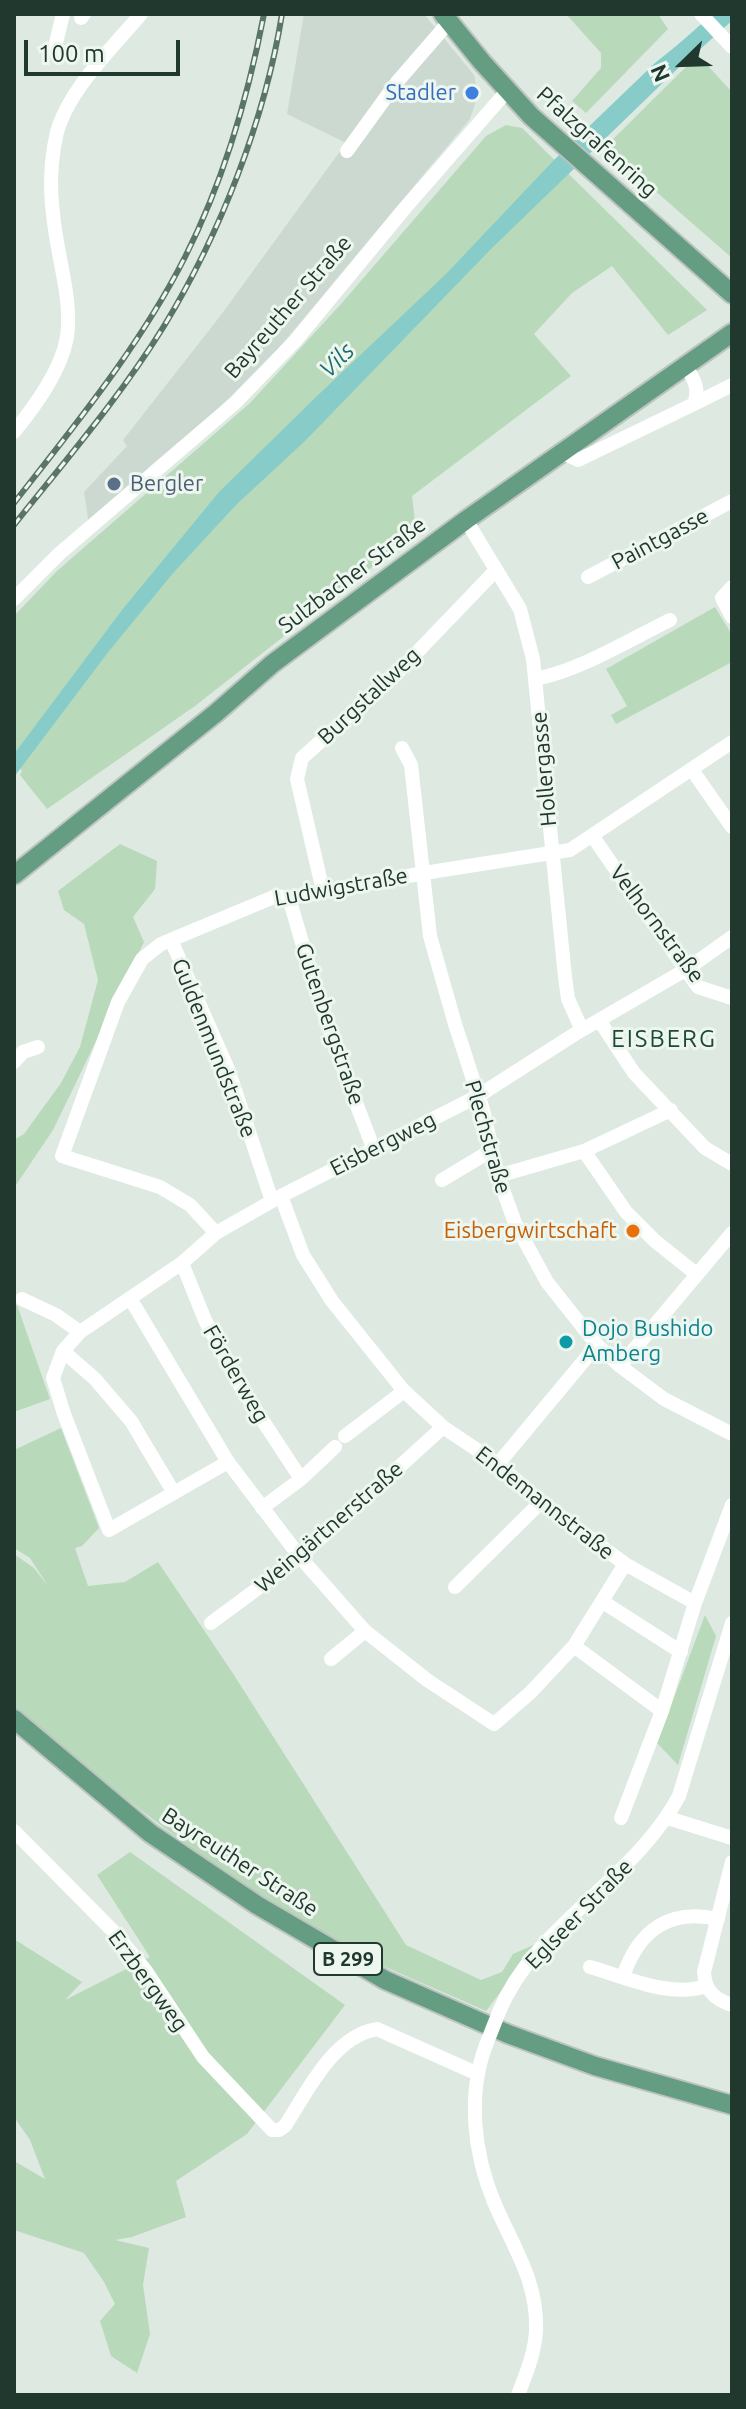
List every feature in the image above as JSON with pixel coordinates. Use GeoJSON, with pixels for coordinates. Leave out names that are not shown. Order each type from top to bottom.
{"type":"FeatureCollection","features":[{"type":"Feature","properties":{"kind":"main road","name":"Pfalzgrafenring"},"geometry":{"type":"LineString","coordinates":[[446,18],[507,91],[546,131],[732,294]]}},
{"type":"Feature","properties":{"kind":"main road","name":"Sulzbacher Straße"},"geometry":{"type":"LineString","coordinates":[[14,875],[216,713],[272,664],[466,520],[732,333]]}},
{"type":"Feature","properties":{"kind":"main road","name":"Bayreuther Straße"},"geometry":{"type":"LineString","coordinates":[[14,1719],[150,1833],[257,1905],[385,1980],[508,2034],[595,2066],[732,2105]]}},
{"type":"Feature","properties":{"kind":"street"},"geometry":{"type":"LineString","coordinates":[[54,51],[63,14]]}},
{"type":"Feature","properties":{"kind":"street"},"geometry":{"type":"LineString","coordinates":[[14,432],[56,367],[66,340],[65,285],[49,176],[58,129],[82,83],[141,14]]}},
{"type":"Feature","properties":{"kind":"street"},"geometry":{"type":"LineString","coordinates":[[701,14],[727,42]]}},
{"type":"Feature","properties":{"kind":"street"},"geometry":{"type":"LineString","coordinates":[[347,151],[446,18]]}},
{"type":"Feature","properties":{"kind":"street","name":"Bayreuther Straße"},"geometry":{"type":"LineString","coordinates":[[14,599],[59,554],[235,403],[286,351],[507,91]]}},
{"type":"Feature","properties":{"kind":"street"},"geometry":{"type":"LineString","coordinates":[[685,365],[698,393],[694,404]]}},
{"type":"Feature","properties":{"kind":"street"},"geometry":{"type":"LineString","coordinates":[[561,452],[578,460],[732,385]]}},
{"type":"Feature","properties":{"kind":"street","name":"Paintgasse"},"geometry":{"type":"LineString","coordinates":[[588,577],[732,501]]}},
{"type":"Feature","properties":{"kind":"street","name":"Hollergasse"},"geometry":{"type":"LineString","coordinates":[[466,520],[520,609],[536,679],[568,999],[582,1030]]}},
{"type":"Feature","properties":{"kind":"street","name":"Burgstallweg"},"geometry":{"type":"LineString","coordinates":[[323,891],[297,779],[302,758],[401,669],[496,570]]}},
{"type":"Feature","properties":{"kind":"street"},"geometry":{"type":"LineString","coordinates":[[727,592],[732,617]]}},
{"type":"Feature","properties":{"kind":"street"},"geometry":{"type":"LineString","coordinates":[[536,679],[584,663],[670,620]]}},
{"type":"Feature","properties":{"kind":"street","name":"Ludwigstraße"},"geometry":{"type":"LineString","coordinates":[[216,1233],[190,1205],[160,1187],[62,1156],[118,1002],[142,959],[171,940],[276,896],[289,898],[570,850],[732,742]]}},
{"type":"Feature","properties":{"kind":"street","name":"Plechstraße"},"geometry":{"type":"LineString","coordinates":[[402,748],[411,765],[430,936],[478,1096],[498,1176],[515,1223],[547,1282],[597,1345],[664,1399],[732,1434]]}},
{"type":"Feature","properties":{"kind":"street"},"geometry":{"type":"LineString","coordinates":[[692,770],[732,827]]}},
{"type":"Feature","properties":{"kind":"street","name":"Velhornstraße"},"geometry":{"type":"LineString","coordinates":[[593,837],[698,987],[732,998]]}},
{"type":"Feature","properties":{"kind":"street","name":"Gutenbergstraße"},"geometry":{"type":"LineString","coordinates":[[289,898],[315,990],[374,1150]]}},
{"type":"Feature","properties":{"kind":"street","name":"Eisbergweg"},"geometry":{"type":"LineString","coordinates":[[63,1351],[80,1332],[182,1263],[216,1233],[276,1198],[478,1096],[687,969],[732,937]]}},
{"type":"Feature","properties":{"kind":"street","name":"Guldenmundstraße"},"geometry":{"type":"LineString","coordinates":[[171,940],[228,1069],[276,1198]]}},
{"type":"Feature","properties":{"kind":"street"},"geometry":{"type":"LineString","coordinates":[[599,1020],[634,1073],[705,1148],[732,1164]]}},
{"type":"Feature","properties":{"kind":"street"},"geometry":{"type":"LineString","coordinates":[[14,1062],[23,1052],[38,1047]]}},
{"type":"Feature","properties":{"kind":"street"},"geometry":{"type":"LineString","coordinates":[[498,1176],[584,1151],[671,1110]]}},
{"type":"Feature","properties":{"kind":"street"},"geometry":{"type":"LineString","coordinates":[[442,1180],[492,1150]]}},
{"type":"Feature","properties":{"kind":"street"},"geometry":{"type":"LineString","coordinates":[[584,1151],[626,1212],[655,1241],[695,1273]]}},
{"type":"Feature","properties":{"kind":"street","name":"Endemannstraße"},"geometry":{"type":"LineString","coordinates":[[276,1198],[303,1255],[332,1301],[404,1391],[443,1427],[498,1464],[541,1502],[625,1564],[695,1603]]}},
{"type":"Feature","properties":{"kind":"street"},"geometry":{"type":"LineString","coordinates":[[620,1366],[695,1273],[732,1233]]}},
{"type":"Feature","properties":{"kind":"street","name":"Förderweg"},"geometry":{"type":"LineString","coordinates":[[182,1263],[205,1320],[240,1386],[301,1479]]}},
{"type":"Feature","properties":{"kind":"street"},"geometry":{"type":"LineString","coordinates":[[22,1299],[56,1315],[80,1332]]}},
{"type":"Feature","properties":{"kind":"street"},"geometry":{"type":"LineString","coordinates":[[131,1300],[228,1462],[300,1557],[365,1631],[427,1680],[494,1724],[530,1693],[574,1646],[625,1564]]}},
{"type":"Feature","properties":{"kind":"street"},"geometry":{"type":"LineString","coordinates":[[498,1464],[597,1345]]}},
{"type":"Feature","properties":{"kind":"street"},"geometry":{"type":"LineString","coordinates":[[174,1493],[131,1421],[95,1379],[63,1351],[53,1378],[109,1530],[174,1493],[228,1462]]}},
{"type":"Feature","properties":{"kind":"street"},"geometry":{"type":"LineString","coordinates":[[262,1508],[301,1479],[340,1441],[404,1391]]}},
{"type":"Feature","properties":{"kind":"street","name":"Weingärtnerstraße"},"geometry":{"type":"LineString","coordinates":[[211,1623],[300,1557],[443,1427]]}},
{"type":"Feature","properties":{"kind":"street"},"geometry":{"type":"LineString","coordinates":[[455,1587],[541,1502]]}},
{"type":"Feature","properties":{"kind":"street"},"geometry":{"type":"LineString","coordinates":[[621,1818],[662,1711],[695,1603],[732,1505]]}},
{"type":"Feature","properties":{"kind":"street"},"geometry":{"type":"LineString","coordinates":[[603,1602],[681,1652]]}},
{"type":"Feature","properties":{"kind":"street","name":"Eglseer Straße"},"geometry":{"type":"LineString","coordinates":[[518,2395],[534,2349],[534,2300],[521,2255],[494,2204],[483,2173],[475,2114],[478,2074],[486,2045],[512,1984],[547,1943],[645,1846],[668,1818],[679,1796],[732,1623]]}},
{"type":"Feature","properties":{"kind":"street"},"geometry":{"type":"LineString","coordinates":[[331,1659],[365,1631]]}},
{"type":"Feature","properties":{"kind":"street"},"geometry":{"type":"LineString","coordinates":[[574,1646],[662,1711]]}},
{"type":"Feature","properties":{"kind":"street"},"geometry":{"type":"LineString","coordinates":[[668,1818],[732,1838]]}},
{"type":"Feature","properties":{"kind":"street","name":"Erzbergweg"},"geometry":{"type":"LineString","coordinates":[[14,1831],[114,1932],[146,1971],[176,2021],[203,2057],[272,2130],[285,2126],[328,2062],[345,2044],[364,2031],[377,2029],[478,2074]]}},
{"type":"Feature","properties":{"kind":"street"},"geometry":{"type":"LineString","coordinates":[[732,1862],[728,1894],[704,1972],[713,1996],[732,2005]]}},
{"type":"Feature","properties":{"kind":"street"},"geometry":{"type":"LineString","coordinates":[[623,1977],[638,1943],[658,1926],[677,1918],[706,1916],[718,1919]]}},
{"type":"Feature","properties":{"kind":"street"},"geometry":{"type":"LineString","coordinates":[[590,1967],[681,1992],[707,1986]]}},
{"type":"Feature","properties":{"kind":"shaded area"},"geometry":{"type":"Polygon","coordinates":[[[304,14],[424,14],[474,75],[478,95],[470,119],[278,349],[217,410],[148,468],[150,472],[89,525],[84,492],[127,446],[123,440],[221,315],[346,143],[287,114],[304,14]]]}},
{"type":"Feature","properties":{"kind":"green space"},"geometry":{"type":"Polygon","coordinates":[[[566,14],[658,14],[668,29],[586,113],[572,101],[601,68],[601,53],[566,14]]]}},
{"type":"Feature","properties":{"kind":"green space"},"geometry":{"type":"Polygon","coordinates":[[[698,55],[732,92],[732,258],[605,147],[698,55]]]}},
{"type":"Feature","properties":{"kind":"green space"},"geometry":{"type":"Polygon","coordinates":[[[506,125],[522,128],[707,310],[668,335],[612,266],[572,293],[534,334],[571,376],[412,496],[415,522],[412,524],[418,531],[195,706],[47,809],[20,775],[22,771],[14,761],[14,616],[57,571],[250,403],[341,304],[486,136],[506,125]]]}},
{"type":"Feature","properties":{"kind":"green space"},"geometry":{"type":"Polygon","coordinates":[[[715,607],[732,635],[732,662],[616,724],[611,715],[627,706],[606,669],[715,607]]]}},
{"type":"Feature","properties":{"kind":"green space"},"geometry":{"type":"Polygon","coordinates":[[[120,844],[157,861],[155,889],[133,917],[144,942],[53,1130],[14,1188],[14,1140],[24,1134],[61,1083],[80,1047],[98,980],[84,924],[64,910],[58,891],[120,844]]]}},
{"type":"Feature","properties":{"kind":"green space"},"geometry":{"type":"Polygon","coordinates":[[[17,1305],[50,1399],[14,1412],[14,1306],[17,1305]]]}},
{"type":"Feature","properties":{"kind":"green space"},"geometry":{"type":"Polygon","coordinates":[[[61,1428],[99,1528],[82,1546],[75,1548],[88,1586],[125,1582],[158,1562],[406,1945],[481,1980],[502,1972],[513,1954],[538,1943],[486,2011],[369,1959],[274,1904],[184,1843],[14,1707],[14,1554],[34,1568],[48,1586],[30,1558],[14,1548],[14,1450],[61,1428]]]}},
{"type":"Feature","properties":{"kind":"green space"},"geometry":{"type":"Polygon","coordinates":[[[705,1615],[716,1636],[678,1765],[657,1743],[705,1615]]]}},
{"type":"Feature","properties":{"kind":"green space"},"geometry":{"type":"Polygon","coordinates":[[[130,1852],[345,2005],[247,2134],[176,2181],[186,2217],[115,2240],[149,2248],[143,2285],[150,2334],[137,2373],[111,2356],[100,2321],[115,2304],[84,2253],[14,2230],[14,2161],[45,2179],[30,2140],[14,2117],[14,1939],[82,1982],[65,2000],[150,1957],[97,1875],[130,1852]]]}},
{"type":"Feature","properties":{"kind":"water"},"geometry":{"type":"Polygon","coordinates":[[[691,34],[701,46],[492,248],[305,441],[236,505],[174,572],[109,651],[14,777],[14,754],[122,610],[219,492],[446,274],[553,161],[655,63],[691,34]]]}},
{"type":"Feature","properties":{"kind":"waterway","name":"Vils"},"geometry":{"type":"LineString","coordinates":[[680,55],[726,14]]}},
{"type":"Feature","properties":{"kind":"railway"},"geometry":{"type":"LineString","coordinates":[[14,503],[127,353],[185,257],[211,199],[233,138],[264,14]]}},
{"type":"Feature","properties":{"kind":"railway"},"geometry":{"type":"LineString","coordinates":[[14,525],[130,378],[164,326],[204,253],[252,135],[282,14]]}},
{"type":"Feature","properties":{"kind":"place","name":"Stadler"},"geometry":{"type":"Point","coordinates":[472,93]}},
{"type":"Feature","properties":{"kind":"place","name":"Bergler"},"geometry":{"type":"Point","coordinates":[114,484]}},
{"type":"Feature","properties":{"kind":"place","name":"Eisbergwirtschaft"},"geometry":{"type":"Point","coordinates":[633,1231]}},
{"type":"Feature","properties":{"kind":"place","name":"Dojo Bushido Amberg"},"geometry":{"type":"Point","coordinates":[566,1342]}},
{"type":"Feature","properties":{"kind":"district","name":"EISBERG"},"geometry":{"type":"Point","coordinates":[664,1039]}}]}
